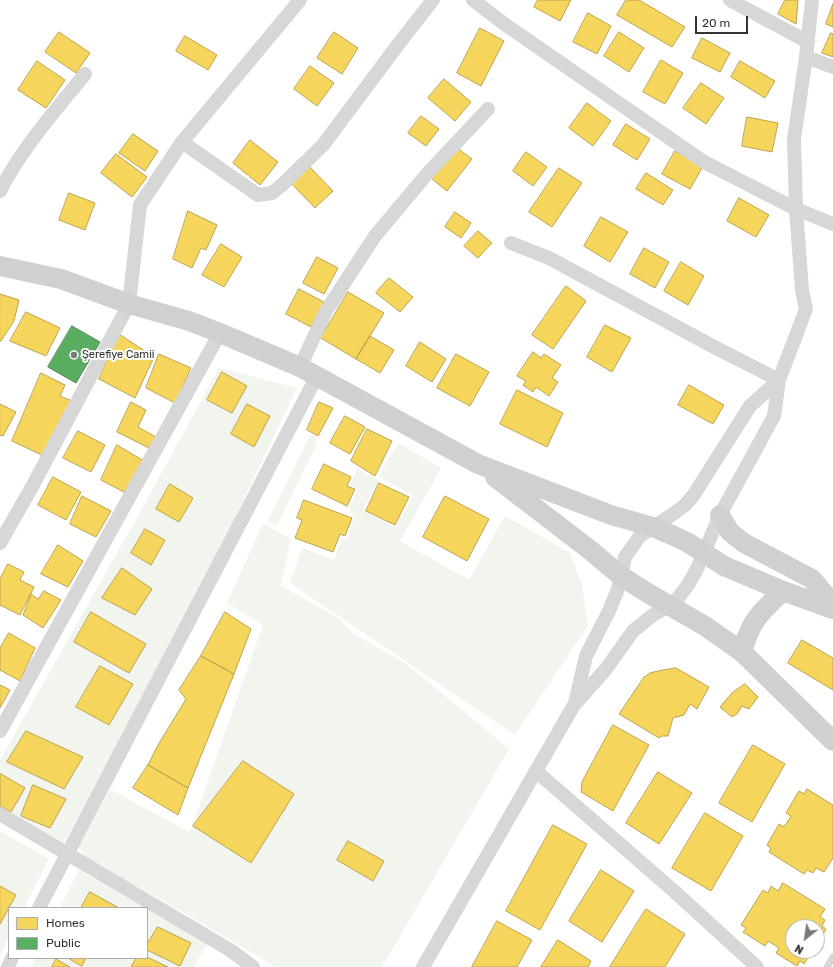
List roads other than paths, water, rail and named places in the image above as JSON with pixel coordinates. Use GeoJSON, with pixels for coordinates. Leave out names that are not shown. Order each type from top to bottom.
{"type":"FeatureCollection","features":[{"type":"Feature","properties":{"kind":"main road"},"geometry":{"type":"LineString","coordinates":[[0,266],[61,279],[129,304],[189,320],[309,372],[478,464],[611,515],[652,527],[687,542],[703,554],[724,566],[783,591],[833,609]]}},
{"type":"Feature","properties":{"kind":"main road"},"geometry":{"type":"LineString","coordinates":[[478,464],[590,550],[621,576],[669,606],[705,626],[742,652],[833,741]]}},
{"type":"Feature","properties":{"kind":"main road"},"geometry":{"type":"LineString","coordinates":[[720,515],[730,532],[744,544],[812,579],[833,604]]}},
{"type":"Feature","properties":{"kind":"main road"},"geometry":{"type":"LineString","coordinates":[[742,652],[754,621],[783,591]]}},
{"type":"Feature","properties":{"kind":"street"},"geometry":{"type":"LineString","coordinates":[[0,544],[129,304],[140,205],[182,142],[300,0]]}},
{"type":"Feature","properties":{"kind":"street"},"geometry":{"type":"LineString","coordinates":[[182,142],[258,195],[272,193],[323,145],[403,38],[434,0]]}},
{"type":"Feature","properties":{"kind":"street"},"geometry":{"type":"LineString","coordinates":[[472,0],[704,162],[796,209],[833,224]]}},
{"type":"Feature","properties":{"kind":"street"},"geometry":{"type":"LineString","coordinates":[[730,0],[808,42]]}},
{"type":"Feature","properties":{"kind":"street"},"geometry":{"type":"LineString","coordinates":[[423,967],[574,706],[606,668],[633,631],[653,615],[669,606],[678,598],[688,585],[720,515],[774,416],[779,380],[806,309],[802,290],[796,209],[794,139],[808,42],[812,0]]}},
{"type":"Feature","properties":{"kind":"street"},"geometry":{"type":"LineString","coordinates":[[806,57],[833,67]]}},
{"type":"Feature","properties":{"kind":"street"},"geometry":{"type":"LineString","coordinates":[[0,191],[41,129],[85,74]]}},
{"type":"Feature","properties":{"kind":"street"},"geometry":{"type":"LineString","coordinates":[[40,907],[68,854],[309,372],[326,311],[375,236],[426,174],[488,109]]}},
{"type":"Feature","properties":{"kind":"street"},"geometry":{"type":"LineString","coordinates":[[510,243],[549,258],[779,380]]}},
{"type":"Feature","properties":{"kind":"street"},"geometry":{"type":"LineString","coordinates":[[0,731],[220,333]]}},
{"type":"Feature","properties":{"kind":"street"},"geometry":{"type":"LineString","coordinates":[[574,706],[586,656],[609,611],[618,589],[625,558],[631,547],[640,536],[685,505],[750,406],[779,380]]}},
{"type":"Feature","properties":{"kind":"street"},"geometry":{"type":"LineString","coordinates":[[536,771],[675,892],[757,967]]}},
{"type":"Feature","properties":{"kind":"street"},"geometry":{"type":"LineString","coordinates":[[0,814],[230,950],[253,967]]}},
{"type":"Feature","properties":{"kind":"lane"},"geometry":{"type":"LineString","coordinates":[[827,967],[833,957]]}},
{"type":"Feature","properties":{"kind":"place","name":"Şerefiye Camii"},"geometry":{"type":"Point","coordinates":[74,355]}}]}
